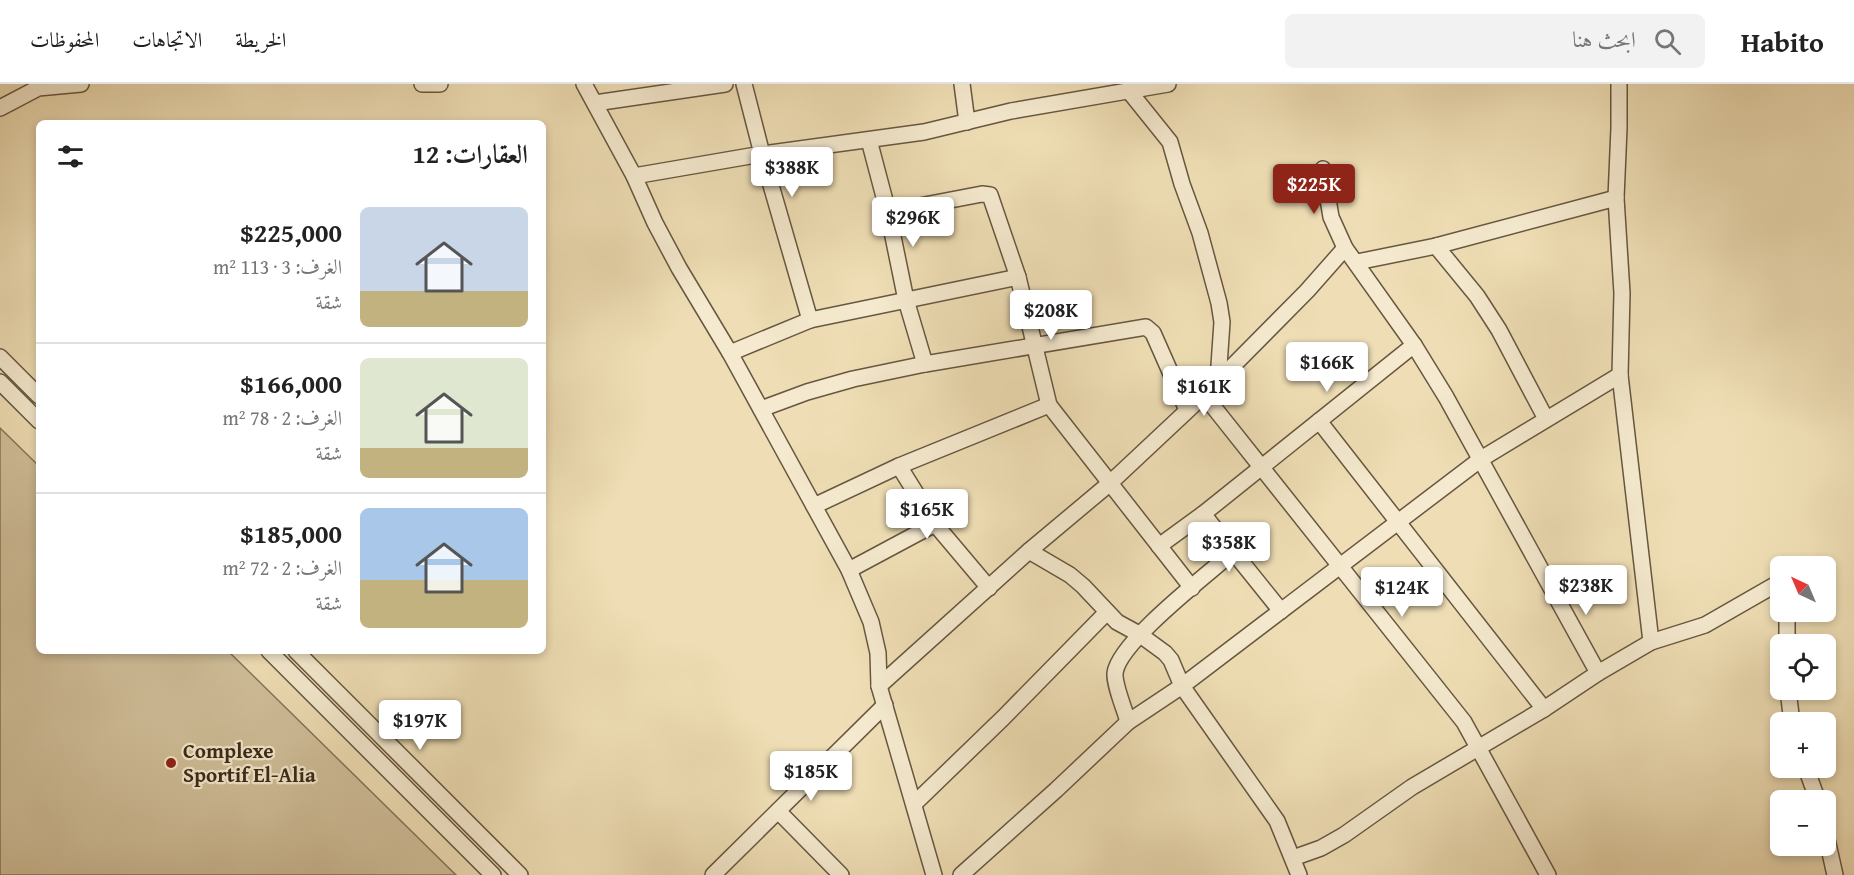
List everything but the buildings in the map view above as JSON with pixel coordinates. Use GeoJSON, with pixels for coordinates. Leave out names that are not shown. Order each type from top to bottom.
{"type":"FeatureCollection","features":[{"type":"Feature","properties":{"kind":"street"},"geometry":{"type":"LineString","coordinates":[[0,108],[38,88],[81,84]]}},
{"type":"Feature","properties":{"kind":"street"},"geometry":{"type":"LineString","coordinates":[[422,84],[441,84]]}},
{"type":"Feature","properties":{"kind":"street"},"geometry":{"type":"LineString","coordinates":[[584,84],[634,176],[655,223],[730,353],[849,570],[871,622],[878,653],[879,686],[934,875]]}},
{"type":"Feature","properties":{"kind":"street"},"geometry":{"type":"LineString","coordinates":[[595,103],[725,84]]}},
{"type":"Feature","properties":{"kind":"street"},"geometry":{"type":"LineString","coordinates":[[744,84],[810,320]]}},
{"type":"Feature","properties":{"kind":"street"},"geometry":{"type":"LineString","coordinates":[[962,84],[967,122]]}},
{"type":"Feature","properties":{"kind":"street"},"geometry":{"type":"LineString","coordinates":[[634,176],[762,154],[924,132],[1011,111],[1168,84]]}},
{"type":"Feature","properties":{"kind":"street"},"geometry":{"type":"LineString","coordinates":[[1619,84],[1616,198],[1622,293],[1620,375],[1651,642]]}},
{"type":"Feature","properties":{"kind":"street"},"geometry":{"type":"LineString","coordinates":[[1129,92],[1170,142],[1200,233],[1221,313],[1218,380]]}},
{"type":"Feature","properties":{"kind":"street"},"geometry":{"type":"LineString","coordinates":[[868,140],[888,212],[906,300],[925,364]]}},
{"type":"Feature","properties":{"kind":"street"},"geometry":{"type":"LineString","coordinates":[[1323,169],[1331,217],[1346,248],[1414,345],[1481,459],[1598,673]]}},
{"type":"Feature","properties":{"kind":"street"},"geometry":{"type":"LineString","coordinates":[[888,212],[982,194],[990,195],[1018,277],[1049,405],[1192,588]]}},
{"type":"Feature","properties":{"kind":"street"},"geometry":{"type":"LineString","coordinates":[[1357,262],[1436,246],[1616,198]]}},
{"type":"Feature","properties":{"kind":"street"},"geometry":{"type":"LineString","coordinates":[[1436,246],[1477,296],[1499,330],[1546,419]]}},
{"type":"Feature","properties":{"kind":"street"},"geometry":{"type":"LineString","coordinates":[[879,686],[1029,551],[1109,484],[1204,395],[1307,291],[1346,248]]}},
{"type":"Feature","properties":{"kind":"street"},"geometry":{"type":"LineString","coordinates":[[730,353],[810,320],[1018,277]]}},
{"type":"Feature","properties":{"kind":"street"},"geometry":{"type":"LineString","coordinates":[[761,410],[807,392],[925,364],[1135,327],[1146,327],[1153,333],[1187,410]]}},
{"type":"Feature","properties":{"kind":"street"},"geometry":{"type":"LineString","coordinates":[[1159,546],[1203,514],[1414,345]]}},
{"type":"Feature","properties":{"kind":"street"},"geometry":{"type":"LineString","coordinates":[[0,357],[36,393]]}},
{"type":"Feature","properties":{"kind":"street"},"geometry":{"type":"LineString","coordinates":[[961,875],[1128,722],[1182,686],[1481,459],[1620,375]]}},
{"type":"Feature","properties":{"kind":"street"},"geometry":{"type":"LineString","coordinates":[[0,382],[36,418]]}},
{"type":"Feature","properties":{"kind":"street"},"geometry":{"type":"LineString","coordinates":[[1204,395],[1464,722],[1548,875]]}},
{"type":"Feature","properties":{"kind":"street"},"geometry":{"type":"LineString","coordinates":[[814,506],[899,466],[1049,405]]}},
{"type":"Feature","properties":{"kind":"street"},"geometry":{"type":"LineString","coordinates":[[1319,421],[1544,709]]}},
{"type":"Feature","properties":{"kind":"street"},"geometry":{"type":"LineString","coordinates":[[899,466],[935,524],[990,588]]}},
{"type":"Feature","properties":{"kind":"street"},"geometry":{"type":"LineString","coordinates":[[1203,514],[1281,611]]}},
{"type":"Feature","properties":{"kind":"street"},"geometry":{"type":"LineString","coordinates":[[849,570],[935,524]]}},
{"type":"Feature","properties":{"kind":"street"},"geometry":{"type":"LineString","coordinates":[[1029,551],[1070,575],[1117,621],[1165,653],[1182,686],[1277,820],[1299,875]]}},
{"type":"Feature","properties":{"kind":"street"},"geometry":{"type":"LineString","coordinates":[[1128,722],[1115,673],[1118,666],[1139,634],[1233,552]]}},
{"type":"Feature","properties":{"kind":"street"},"geometry":{"type":"LineString","coordinates":[[1293,858],[1321,848],[1344,835],[1412,787],[1651,642],[1705,625],[1770,588]]}},
{"type":"Feature","properties":{"kind":"street"},"geometry":{"type":"LineString","coordinates":[[914,804],[1107,612]]}},
{"type":"Feature","properties":{"kind":"street"},"geometry":{"type":"LineString","coordinates":[[272,654],[493,875]]}},
{"type":"Feature","properties":{"kind":"street"},"geometry":{"type":"LineString","coordinates":[[299,654],[520,875]]}},
{"type":"Feature","properties":{"kind":"street"},"geometry":{"type":"LineString","coordinates":[[713,875],[885,705]]}},
{"type":"Feature","properties":{"kind":"street"},"geometry":{"type":"LineString","coordinates":[[778,811],[842,875]]}},
{"type":"Feature","properties":{"kind":"street"},"geometry":{"type":"LineString","coordinates":[[1830,856],[1834,875]]}},
{"type":"Feature","properties":{"kind":"shaded area","name":"Complexe Sportif El-Alia"},"geometry":{"type":"Polygon","coordinates":[[[0,428],[36,463],[36,654],[231,654],[456,875],[0,875],[0,428]]]}},
{"type":"Feature","properties":{"kind":"place","name":"Complexe Sportif El-Alia"},"geometry":{"type":"Point","coordinates":[171,763]}}]}
